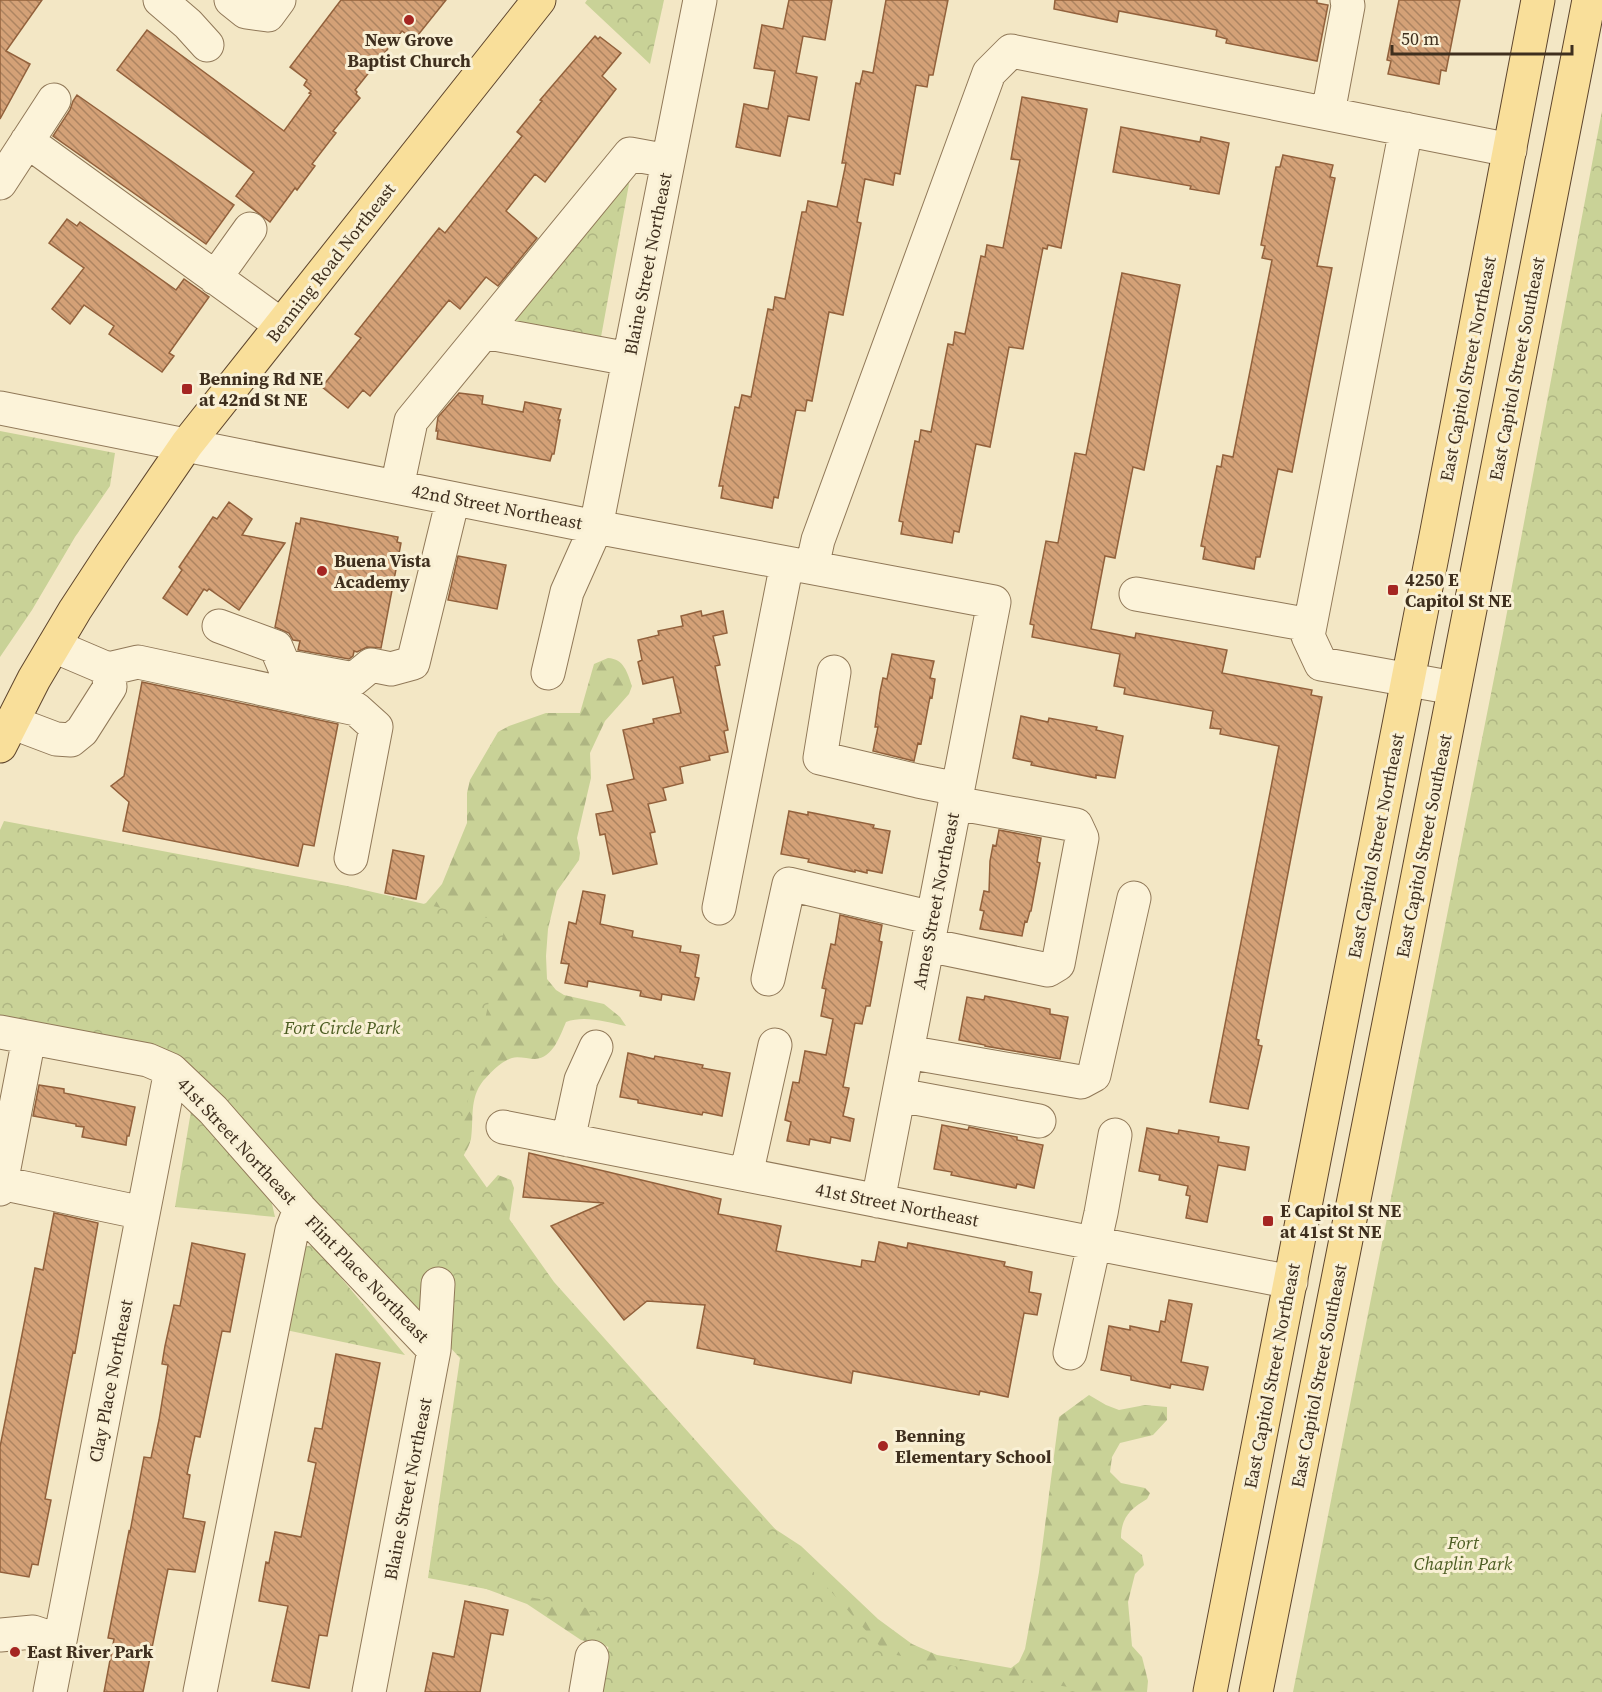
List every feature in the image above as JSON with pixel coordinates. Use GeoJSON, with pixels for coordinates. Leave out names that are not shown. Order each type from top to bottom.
{"type":"FeatureCollection","features":[{"type":"Feature","properties":{"kind":"main road","name":"Benning Road Northeast"},"geometry":{"type":"LineString","coordinates":[[6,734],[54,646],[111,555],[187,444],[538,0]]}},
{"type":"Feature","properties":{"kind":"main road","name":"East Capitol Street Northeast"},"geometry":{"type":"LineString","coordinates":[[1210,1692],[1538,0]]}},
{"type":"Feature","properties":{"kind":"main road","name":"East Capitol Street Southeast"},"geometry":{"type":"LineString","coordinates":[[1256,1692],[1589,0]]}},
{"type":"Feature","properties":{"kind":"street"},"geometry":{"type":"LineString","coordinates":[[160,0],[188,24],[207,45]]}},
{"type":"Feature","properties":{"kind":"street"},"geometry":{"type":"LineString","coordinates":[[231,0],[246,12],[268,15],[279,0]]}},
{"type":"Feature","properties":{"kind":"street","name":"Blaine Street Northeast"},"geometry":{"type":"LineString","coordinates":[[548,672],[567,592],[596,527],[700,0]]}},
{"type":"Feature","properties":{"kind":"street"},"geometry":{"type":"LineString","coordinates":[[1328,113],[1347,0]]}},
{"type":"Feature","properties":{"kind":"street"},"geometry":{"type":"LineString","coordinates":[[719,908],[800,565],[818,540],[989,73],[1011,51],[1510,150]]}},
{"type":"Feature","properties":{"kind":"street"},"geometry":{"type":"LineString","coordinates":[[0,183],[54,100]]}},
{"type":"Feature","properties":{"kind":"street"},"geometry":{"type":"LineString","coordinates":[[1406,129],[1308,636],[1321,664],[1454,688]]}},
{"type":"Feature","properties":{"kind":"street"},"geometry":{"type":"LineString","coordinates":[[27,141],[281,325]]}},
{"type":"Feature","properties":{"kind":"street"},"geometry":{"type":"LineString","coordinates":[[396,488],[411,421],[630,154],[668,161]]}},
{"type":"Feature","properties":{"kind":"street"},"geometry":{"type":"LineString","coordinates":[[216,278],[250,229]]}},
{"type":"Feature","properties":{"kind":"street"},"geometry":{"type":"LineString","coordinates":[[484,332],[629,359]]}},
{"type":"Feature","properties":{"kind":"street","name":"42nd Street Northeast"},"geometry":{"type":"LineString","coordinates":[[0,408],[396,488],[994,602]]}},
{"type":"Feature","properties":{"kind":"street"},"geometry":{"type":"LineString","coordinates":[[219,626],[276,647],[284,666],[354,679],[371,665],[391,669],[413,663],[453,499]]}},
{"type":"Feature","properties":{"kind":"street"},"geometry":{"type":"LineString","coordinates":[[1136,594],[1310,625]]}},
{"type":"Feature","properties":{"kind":"street","name":"Ames Street Northeast"},"geometry":{"type":"LineString","coordinates":[[878,1201],[994,602]]}},
{"type":"Feature","properties":{"kind":"street"},"geometry":{"type":"LineString","coordinates":[[54,646],[108,669],[138,662],[356,709],[376,727],[351,858]]}},
{"type":"Feature","properties":{"kind":"street"},"geometry":{"type":"LineString","coordinates":[[6,734],[70,740],[82,731],[110,687],[108,669]]}},
{"type":"Feature","properties":{"kind":"street"},"geometry":{"type":"LineString","coordinates":[[768,979],[789,884],[1048,970],[1058,964],[1082,838],[1076,825],[957,796],[918,781],[820,758],[834,672]]}},
{"type":"Feature","properties":{"kind":"street"},"geometry":{"type":"LineString","coordinates":[[907,1052],[1081,1082],[1094,1075],[1134,898]]}},
{"type":"Feature","properties":{"kind":"street"},"geometry":{"type":"LineString","coordinates":[[14,1035],[1,1186],[143,1213]]}},
{"type":"Feature","properties":{"kind":"street","name":"41st Street Northeast"},"geometry":{"type":"LineString","coordinates":[[14,1035],[148,1060],[171,1070],[213,1110],[300,1209]]}},
{"type":"Feature","properties":{"kind":"street"},"geometry":{"type":"LineString","coordinates":[[746,1175],[775,1045]]}},
{"type":"Feature","properties":{"kind":"street"},"geometry":{"type":"LineString","coordinates":[[568,1140],[581,1080],[596,1047]]}},
{"type":"Feature","properties":{"kind":"street","name":"Clay Place Northeast"},"geometry":{"type":"LineString","coordinates":[[50,1692],[171,1070]]}},
{"type":"Feature","properties":{"kind":"street"},"geometry":{"type":"LineString","coordinates":[[899,1095],[1039,1121]]}},
{"type":"Feature","properties":{"kind":"street","name":"41st Street Northeast"},"geometry":{"type":"LineString","coordinates":[[503,1127],[1291,1282]]}},
{"type":"Feature","properties":{"kind":"street"},"geometry":{"type":"LineString","coordinates":[[1071,1353],[1115,1136]]}},
{"type":"Feature","properties":{"kind":"street"},"geometry":{"type":"LineString","coordinates":[[200,1692],[292,1230],[300,1209]]}},
{"type":"Feature","properties":{"kind":"street","name":"Flint Place Northeast"},"geometry":{"type":"LineString","coordinates":[[300,1209],[434,1350]]}},
{"type":"Feature","properties":{"kind":"street","name":"Blaine Street Northeast"},"geometry":{"type":"LineString","coordinates":[[369,1692],[434,1350],[438,1284]]}},
{"type":"Feature","properties":{"kind":"street"},"geometry":{"type":"LineString","coordinates":[[0,1635],[33,1632],[60,1641]]}},
{"type":"Feature","properties":{"kind":"street"},"geometry":{"type":"LineString","coordinates":[[586,1692],[592,1657]]}},
{"type":"Feature","properties":{"kind":"green space"},"geometry":{"type":"Polygon","coordinates":[[[587,0],[664,0],[650,64],[585,3],[587,0]]]}},
{"type":"Feature","properties":{"kind":"green space","name":"Fort Chaplin Park"},"geometry":{"type":"Polygon","coordinates":[[[1602,111],[1602,1692],[1293,1692],[1504,628],[1602,111]]]}},
{"type":"Feature","properties":{"kind":"green space"},"geometry":{"type":"Polygon","coordinates":[[[631,173],[601,337],[511,322],[631,173]]]}},
{"type":"Feature","properties":{"kind":"green space"},"geometry":{"type":"Polygon","coordinates":[[[0,431],[115,453],[110,486],[75,537],[32,610],[0,657],[0,431]]]}},
{"type":"Feature","properties":{"kind":"green space"},"geometry":{"type":"Polygon","coordinates":[[[608,658],[621,664],[632,686],[629,694],[605,721],[590,753],[591,778],[577,838],[579,860],[557,891],[548,929],[547,979],[556,990],[564,995],[604,1004],[620,1017],[626,1026],[588,1019],[566,1022],[555,1045],[547,1055],[535,1059],[512,1058],[496,1068],[483,1081],[476,1095],[471,1139],[459,1164],[416,907],[426,903],[442,884],[467,823],[467,793],[470,780],[498,732],[546,713],[580,713],[594,664],[608,658]]]}},
{"type":"Feature","properties":{"kind":"green space","name":"Fort Circle Park"},"geometry":{"type":"Polygon","coordinates":[[[4,821],[347,886],[506,921],[458,1147],[554,1282],[886,1653],[1097,1692],[600,1692],[609,1644],[587,1608],[428,1578],[460,1358],[214,1095],[0,1021],[0,830],[4,821]]]}},
{"type":"Feature","properties":{"kind":"green space"},"geometry":{"type":"Polygon","coordinates":[[[191,1111],[270,1195],[275,1217],[175,1207],[191,1111]]]}},
{"type":"Feature","properties":{"kind":"green space"},"geometry":{"type":"Polygon","coordinates":[[[498,1175],[511,1180],[514,1188],[507,1235],[752,1514],[801,1546],[878,1619],[912,1644],[937,1655],[1011,1668],[1019,1662],[1025,1649],[1039,1572],[1059,1417],[1089,1395],[1119,1410],[1145,1405],[1167,1407],[1167,1420],[1153,1435],[1120,1443],[1112,1457],[1110,1472],[1121,1483],[1145,1488],[1150,1493],[1147,1499],[1128,1515],[1121,1531],[1121,1538],[1142,1555],[1144,1565],[1135,1574],[1128,1602],[1132,1646],[1142,1657],[1148,1681],[1147,1692],[614,1692],[613,1648],[581,1640],[527,1604],[454,1577],[482,1193],[498,1175]]]}},
{"type":"Feature","properties":{"kind":"green space"},"geometry":{"type":"Polygon","coordinates":[[[314,1245],[405,1355],[281,1329],[297,1248],[314,1245]]]}},
{"type":"Feature","properties":{"kind":"building"},"geometry":{"type":"Polygon","coordinates":[[[0,0],[42,0],[6,51],[30,64],[0,119],[0,0]]]}},
{"type":"Feature","properties":{"kind":"building"},"geometry":{"type":"Polygon","coordinates":[[[341,0],[446,0],[414,40],[402,31],[355,90],[360,98],[333,131],[336,133],[312,164],[315,166],[297,190],[295,188],[270,222],[236,196],[254,172],[117,70],[147,30],[284,131],[311,94],[309,93],[311,91],[304,85],[307,80],[290,67],[341,0]]]}},
{"type":"Feature","properties":{"kind":"building"},"geometry":{"type":"Polygon","coordinates":[[[789,0],[832,0],[825,40],[803,36],[796,73],[817,77],[809,120],[788,116],[780,156],[736,147],[744,104],[768,109],[775,71],[754,68],[762,25],[783,29],[789,0]]]}},
{"type":"Feature","properties":{"kind":"building"},"geometry":{"type":"Polygon","coordinates":[[[886,0],[948,0],[933,75],[929,75],[927,87],[916,85],[900,174],[895,173],[893,185],[865,179],[857,222],[861,223],[843,315],[829,312],[812,401],[807,400],[805,411],[796,410],[778,498],[774,497],[772,508],[721,498],[723,486],[719,486],[735,407],[739,408],[742,395],[751,397],[768,309],[773,310],[775,297],[785,299],[802,212],[806,212],[808,201],[837,207],[846,163],[842,163],[856,83],[860,84],[863,71],[873,73],[886,0]]]}},
{"type":"Feature","properties":{"kind":"building"},"geometry":{"type":"Polygon","coordinates":[[[1055,0],[1317,0],[1317,3],[1328,5],[1317,61],[1226,43],[1227,39],[1216,36],[1217,30],[1119,11],[1117,22],[1054,9],[1055,0]]]}},
{"type":"Feature","properties":{"kind":"building"},"geometry":{"type":"Polygon","coordinates":[[[1399,0],[1460,0],[1446,71],[1441,70],[1439,84],[1388,74],[1391,61],[1387,60],[1399,0]]]}},
{"type":"Feature","properties":{"kind":"building"},"geometry":{"type":"Polygon","coordinates":[[[595,36],[598,39],[600,37],[621,53],[602,76],[616,89],[545,182],[535,174],[506,211],[537,238],[498,286],[486,277],[460,309],[449,300],[370,396],[363,390],[348,408],[322,387],[361,338],[355,334],[439,228],[445,233],[522,136],[517,132],[542,101],[540,100],[595,36]]]}},
{"type":"Feature","properties":{"kind":"building"},"geometry":{"type":"Polygon","coordinates":[[[77,95],[234,205],[206,244],[53,136],[77,95]]]}},
{"type":"Feature","properties":{"kind":"building"},"geometry":{"type":"Polygon","coordinates":[[[1022,97],[1087,109],[1061,248],[1048,245],[1047,249],[1043,248],[1023,349],[1009,347],[990,447],[976,444],[959,532],[954,531],[952,543],[901,534],[903,522],[899,521],[915,441],[919,442],[921,430],[931,432],[948,344],[953,345],[955,332],[965,334],[981,256],[985,257],[987,245],[1003,248],[1020,160],[1011,159],[1022,97]]]}},
{"type":"Feature","properties":{"kind":"building"},"geometry":{"type":"Polygon","coordinates":[[[1121,127],[1200,142],[1201,137],[1229,143],[1219,194],[1190,189],[1191,186],[1113,172],[1121,127]]]}},
{"type":"Feature","properties":{"kind":"building"},"geometry":{"type":"Polygon","coordinates":[[[1283,155],[1333,165],[1330,177],[1335,178],[1317,266],[1332,268],[1292,472],[1278,469],[1260,557],[1256,557],[1254,569],[1203,559],[1205,547],[1201,546],[1217,466],[1221,467],[1223,455],[1233,457],[1272,260],[1262,258],[1265,246],[1261,245],[1276,167],[1280,167],[1283,155]]]}},
{"type":"Feature","properties":{"kind":"building"},"geometry":{"type":"Polygon","coordinates":[[[67,219],[77,226],[80,222],[176,290],[184,279],[209,297],[169,353],[174,356],[162,372],[109,334],[114,326],[84,305],[70,324],[52,309],[84,268],[49,243],[67,219]]]}},
{"type":"Feature","properties":{"kind":"building"},"geometry":{"type":"Polygon","coordinates":[[[1122,273],[1180,285],[1144,470],[1133,467],[1115,558],[1105,556],[1091,629],[1135,638],[1136,633],[1227,650],[1222,673],[1312,690],[1311,695],[1322,697],[1256,1039],[1259,1040],[1258,1045],[1262,1046],[1248,1109],[1210,1102],[1279,746],[1220,734],[1221,729],[1210,728],[1213,711],[1124,694],[1125,688],[1114,686],[1120,654],[1032,637],[1034,625],[1030,624],[1046,541],[1058,543],[1075,453],[1086,455],[1122,273]]]}},
{"type":"Feature","properties":{"kind":"building"},"geometry":{"type":"Polygon","coordinates":[[[459,393],[483,396],[482,404],[523,412],[525,402],[561,409],[554,454],[550,461],[437,439],[438,417],[459,393]]]}},
{"type":"Feature","properties":{"kind":"building"},"geometry":{"type":"Polygon","coordinates":[[[229,502],[252,519],[242,535],[285,543],[239,610],[209,589],[207,591],[204,589],[187,615],[163,598],[182,570],[179,567],[213,517],[217,519],[229,502]]]}},
{"type":"Feature","properties":{"kind":"building"},"geometry":{"type":"Polygon","coordinates":[[[301,518],[398,537],[397,542],[401,543],[381,648],[367,647],[357,652],[354,651],[353,656],[349,659],[298,650],[300,641],[293,640],[289,633],[275,627],[296,523],[300,524],[301,518]]]}},
{"type":"Feature","properties":{"kind":"building"},"geometry":{"type":"Polygon","coordinates":[[[458,556],[506,565],[497,609],[448,600],[458,556]]]}},
{"type":"Feature","properties":{"kind":"building"},"geometry":{"type":"Polygon","coordinates":[[[701,611],[702,616],[723,611],[727,633],[713,636],[720,665],[715,666],[728,730],[724,731],[728,752],[709,756],[710,760],[680,767],[683,783],[663,788],[666,800],[648,804],[655,832],[650,833],[657,864],[613,874],[605,834],[600,835],[596,814],[613,811],[607,785],[634,779],[623,730],[654,723],[653,719],[681,713],[673,677],[643,684],[638,662],[642,660],[638,640],[659,635],[658,631],[683,626],[681,616],[701,611]]]}},
{"type":"Feature","properties":{"kind":"building"},"geometry":{"type":"Polygon","coordinates":[[[892,654],[934,661],[930,678],[935,679],[932,698],[930,697],[921,744],[918,743],[914,761],[873,751],[878,727],[875,727],[880,692],[883,678],[887,679],[892,654]]]}},
{"type":"Feature","properties":{"kind":"building"},"geometry":{"type":"Polygon","coordinates":[[[142,682],[338,724],[314,846],[303,844],[298,866],[123,831],[129,802],[111,786],[124,776],[142,682]]]}},
{"type":"Feature","properties":{"kind":"building"},"geometry":{"type":"Polygon","coordinates":[[[1021,716],[1048,722],[1049,718],[1097,727],[1096,730],[1123,736],[1115,778],[1096,775],[1096,778],[1031,765],[1032,762],[1013,758],[1021,716]]]}},
{"type":"Feature","properties":{"kind":"building"},"geometry":{"type":"Polygon","coordinates":[[[789,811],[808,815],[808,812],[874,825],[873,828],[890,831],[882,873],[867,870],[867,873],[855,870],[855,872],[781,854],[789,811]]]}},
{"type":"Feature","properties":{"kind":"building"},"geometry":{"type":"Polygon","coordinates":[[[999,830],[1041,838],[1037,862],[1040,863],[1031,911],[1027,922],[1025,921],[1022,936],[980,929],[984,911],[980,910],[984,891],[989,892],[990,861],[999,830]]]}},
{"type":"Feature","properties":{"kind":"building"},"geometry":{"type":"Polygon","coordinates":[[[393,850],[424,856],[416,899],[385,893],[393,850]]]}},
{"type":"Feature","properties":{"kind":"building"},"geometry":{"type":"Polygon","coordinates":[[[583,891],[605,895],[600,924],[633,931],[632,937],[681,946],[680,952],[699,955],[695,977],[699,978],[694,1000],[662,994],[661,1000],[640,996],[641,991],[588,981],[587,987],[565,983],[569,964],[561,963],[569,922],[576,924],[583,891]]]}},
{"type":"Feature","properties":{"kind":"building"},"geometry":{"type":"Polygon","coordinates":[[[840,915],[882,925],[879,941],[882,942],[870,1006],[866,1006],[862,1024],[855,1023],[843,1087],[849,1088],[843,1116],[854,1119],[850,1141],[831,1137],[830,1143],[810,1139],[809,1145],[787,1141],[791,1122],[785,1120],[793,1082],[799,1083],[805,1051],[826,1055],[833,1019],[821,1016],[826,989],[822,988],[831,944],[835,945],[840,915]]]}},
{"type":"Feature","properties":{"kind":"building"},"geometry":{"type":"Polygon","coordinates":[[[985,996],[1050,1009],[1050,1014],[1068,1017],[1060,1059],[959,1040],[967,997],[984,1000],[985,996]]]}},
{"type":"Feature","properties":{"kind":"building"},"geometry":{"type":"Polygon","coordinates":[[[628,1053],[654,1059],[655,1056],[703,1065],[702,1068],[730,1073],[722,1116],[703,1112],[702,1115],[638,1103],[638,1100],[620,1097],[628,1053]]]}},
{"type":"Feature","properties":{"kind":"building"},"geometry":{"type":"Polygon","coordinates":[[[39,1085],[64,1089],[64,1093],[135,1107],[126,1145],[82,1137],[84,1127],[33,1116],[39,1085]]]}},
{"type":"Feature","properties":{"kind":"building"},"geometry":{"type":"Polygon","coordinates":[[[942,1125],[968,1130],[969,1127],[1043,1145],[1034,1188],[1017,1184],[1016,1188],[951,1175],[952,1172],[934,1169],[942,1125]]]}},
{"type":"Feature","properties":{"kind":"building"},"geometry":{"type":"Polygon","coordinates":[[[1147,1128],[1178,1134],[1179,1130],[1219,1137],[1218,1142],[1249,1147],[1245,1170],[1218,1165],[1207,1222],[1186,1218],[1190,1196],[1186,1195],[1188,1186],[1159,1180],[1160,1175],[1139,1171],[1147,1128]]]}},
{"type":"Feature","properties":{"kind":"building"},"geometry":{"type":"Polygon","coordinates":[[[529,1153],[721,1199],[718,1214],[781,1226],[776,1251],[861,1267],[862,1260],[875,1262],[879,1242],[907,1248],[908,1243],[1005,1262],[1004,1266],[1032,1272],[1029,1292],[1041,1294],[1037,1315],[1024,1313],[1008,1397],[980,1391],[979,1395],[853,1371],[851,1383],[754,1364],[755,1359],[697,1348],[705,1305],[647,1301],[624,1320],[551,1226],[604,1203],[523,1197],[529,1153]]]}},
{"type":"Feature","properties":{"kind":"building"},"geometry":{"type":"Polygon","coordinates":[[[54,1213],[98,1223],[75,1353],[73,1352],[45,1499],[51,1500],[38,1565],[32,1564],[29,1577],[0,1572],[0,1447],[35,1268],[43,1270],[54,1213]]]}},
{"type":"Feature","properties":{"kind":"building"},"geometry":{"type":"Polygon","coordinates":[[[192,1243],[245,1254],[230,1332],[222,1331],[200,1437],[195,1436],[187,1474],[190,1475],[183,1518],[205,1522],[195,1572],[168,1569],[143,1692],[104,1692],[114,1639],[108,1638],[129,1531],[144,1457],[151,1458],[159,1420],[168,1365],[162,1364],[165,1346],[174,1305],[180,1306],[192,1243]]]}},
{"type":"Feature","properties":{"kind":"building"},"geometry":{"type":"Polygon","coordinates":[[[1169,1300],[1192,1304],[1181,1362],[1208,1367],[1203,1390],[1171,1384],[1170,1388],[1131,1380],[1131,1376],[1101,1370],[1109,1326],[1130,1330],[1130,1326],[1159,1332],[1161,1321],[1165,1322],[1169,1300]]]}},
{"type":"Feature","properties":{"kind":"building"},"geometry":{"type":"Polygon","coordinates":[[[336,1354],[380,1363],[327,1636],[319,1635],[309,1688],[272,1681],[288,1606],[259,1601],[266,1562],[269,1563],[275,1532],[301,1537],[316,1463],[308,1461],[315,1428],[322,1429],[336,1354]]]}},
{"type":"Feature","properties":{"kind":"building"},"geometry":{"type":"Polygon","coordinates":[[[465,1601],[508,1610],[503,1635],[491,1633],[480,1692],[425,1692],[433,1653],[454,1657],[465,1601]]]}},
{"type":"Feature","properties":{"kind":"place","name":"New Grove Baptist Church"},"geometry":{"type":"Point","coordinates":[409,20]}},
{"type":"Feature","properties":{"kind":"place","name":"Benning Rd NE at 42nd St NE"},"geometry":{"type":"Point","coordinates":[187,389]}},
{"type":"Feature","properties":{"kind":"place","name":"Buena Vista Academy"},"geometry":{"type":"Point","coordinates":[322,571]}},
{"type":"Feature","properties":{"kind":"place","name":"4250 E Capitol St NE"},"geometry":{"type":"Point","coordinates":[1393,590]}},
{"type":"Feature","properties":{"kind":"place","name":"E Capitol St NE at 41st St NE"},"geometry":{"type":"Point","coordinates":[1268,1221]}},
{"type":"Feature","properties":{"kind":"place","name":"Benning Elementary School"},"geometry":{"type":"Point","coordinates":[883,1446]}},
{"type":"Feature","properties":{"kind":"place","name":"East River Park"},"geometry":{"type":"Point","coordinates":[15,1652]}}]}
